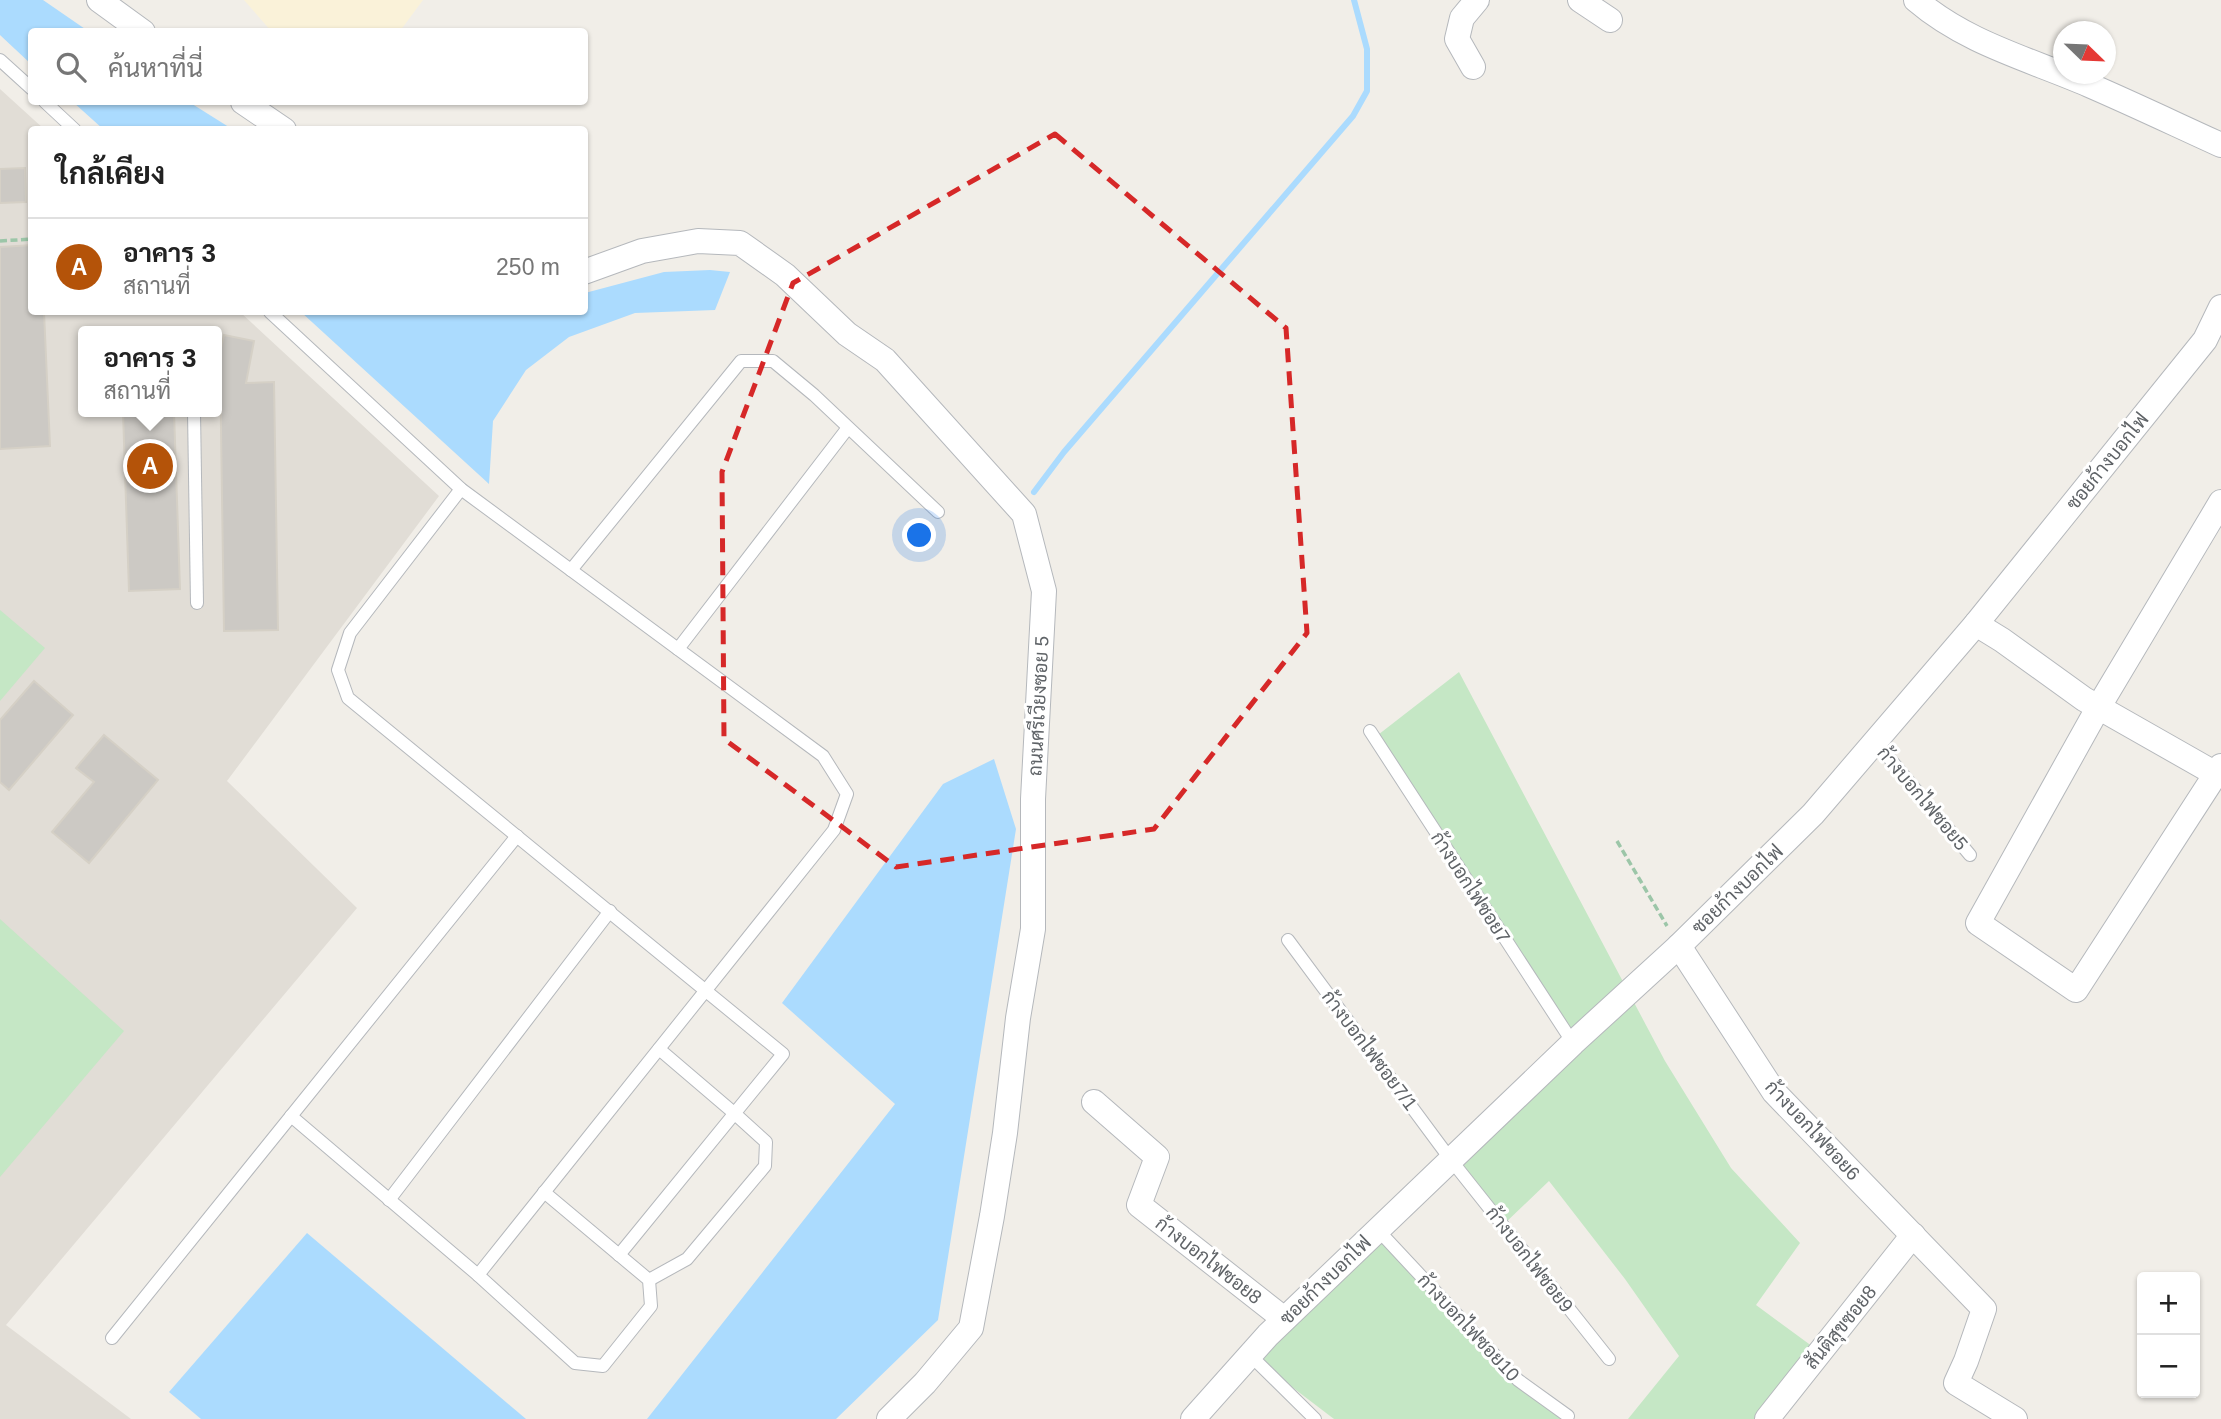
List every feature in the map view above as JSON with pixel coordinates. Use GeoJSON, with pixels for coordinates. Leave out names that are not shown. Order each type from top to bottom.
{"type":"FeatureCollection","features":[{"type":"Feature","properties":{"kind":"street"},"geometry":{"type":"LineString","coordinates":[[99,0],[138,28]]}},
{"type":"Feature","properties":{"kind":"street"},"geometry":{"type":"LineString","coordinates":[[1473,67],[1457,39],[1462,18],[1477,0]]}},
{"type":"Feature","properties":{"kind":"street"},"geometry":{"type":"LineString","coordinates":[[1580,0],[1610,20]]}},
{"type":"Feature","properties":{"kind":"street"},"geometry":{"type":"LineString","coordinates":[[1916,0],[1934,15],[1968,35],[2221,145]]}},
{"type":"Feature","properties":{"kind":"street"},"geometry":{"type":"LineString","coordinates":[[247,105],[278,126]]}},
{"type":"Feature","properties":{"kind":"street","name":"ถนนศรีเวียงซอย 5"},"geometry":{"type":"LineString","coordinates":[[588,271],[642,251],[698,242],[740,243],[785,275],[847,334],[885,360],[1024,514],[1044,591],[1033,799],[1033,929],[1018,1018],[1005,1133],[971,1328],[925,1383],[889,1419]]}},
{"type":"Feature","properties":{"kind":"street","name":"ซอยก้างบอกไฟ"},"geometry":{"type":"LineString","coordinates":[[1193,1419],[1284,1319],[1679,946],[1813,814],[1976,624],[2205,340],[2221,307]]}},
{"type":"Feature","properties":{"kind":"street"},"geometry":{"type":"LineString","coordinates":[[1976,624],[2098,708],[2218,770],[2076,990],[1978,923],[2098,708],[2221,502]]}},
{"type":"Feature","properties":{"kind":"street","name":"ก้างบอกไฟซอย6"},"geometry":{"type":"LineString","coordinates":[[1679,946],[1774,1092],[1984,1309],[1956,1383],[2015,1419]]}},
{"type":"Feature","properties":{"kind":"street","name":"ก้างบอกไฟซอย8"},"geometry":{"type":"LineString","coordinates":[[1094,1102],[1157,1157],[1139,1205],[1284,1319]]}},
{"type":"Feature","properties":{"kind":"street","name":"สันติสุขซอย8"},"geometry":{"type":"LineString","coordinates":[[1767,1419],[1913,1235]]}},
{"type":"Feature","properties":{"kind":"lane"},"geometry":{"type":"LineString","coordinates":[[0,60],[28,85]]}},
{"type":"Feature","properties":{"kind":"lane"},"geometry":{"type":"LineString","coordinates":[[48,105],[71,126]]}},
{"type":"Feature","properties":{"kind":"lane"},"geometry":{"type":"LineString","coordinates":[[273,315],[461,489],[823,756],[847,794],[834,830],[478,1276]]}},
{"type":"Feature","properties":{"kind":"lane"},"geometry":{"type":"LineString","coordinates":[[571,570],[741,361],[773,361],[814,395],[938,512]]}},
{"type":"Feature","properties":{"kind":"lane"},"geometry":{"type":"LineString","coordinates":[[194,417],[197,603]]}},
{"type":"Feature","properties":{"kind":"lane"},"geometry":{"type":"LineString","coordinates":[[678,649],[847,429]]}},
{"type":"Feature","properties":{"kind":"lane"},"geometry":{"type":"LineString","coordinates":[[461,489],[350,634],[338,670],[348,698],[783,1054],[619,1255]]}},
{"type":"Feature","properties":{"kind":"lane","name":"ก้างบอกไฟซอย7"},"geometry":{"type":"LineString","coordinates":[[1370,731],[1573,1044]]}},
{"type":"Feature","properties":{"kind":"lane","name":"ก้างบอกไฟซอย5"},"geometry":{"type":"LineString","coordinates":[[1875,741],[1970,855]]}},
{"type":"Feature","properties":{"kind":"lane"},"geometry":{"type":"LineString","coordinates":[[112,1338],[517,836]]}},
{"type":"Feature","properties":{"kind":"lane"},"geometry":{"type":"LineString","coordinates":[[389,1200],[610,911]]}},
{"type":"Feature","properties":{"kind":"lane","name":"ก้างบอกไฟซอย7/1"},"geometry":{"type":"LineString","coordinates":[[1288,940],[1451,1160]]}},
{"type":"Feature","properties":{"kind":"lane"},"geometry":{"type":"LineString","coordinates":[[649,1280],[687,1259],[765,1167],[766,1142],[659,1049]]}},
{"type":"Feature","properties":{"kind":"lane"},"geometry":{"type":"LineString","coordinates":[[291,1116],[575,1363],[603,1366],[651,1306],[649,1280],[544,1192]]}},
{"type":"Feature","properties":{"kind":"lane","name":"ก้างบอกไฟซอย9"},"geometry":{"type":"LineString","coordinates":[[1451,1160],[1609,1359]]}},
{"type":"Feature","properties":{"kind":"lane","name":"ก้างบอกไฟซอย10"},"geometry":{"type":"LineString","coordinates":[[1378,1230],[1518,1380],[1568,1416]]}},
{"type":"Feature","properties":{"kind":"lane"},"geometry":{"type":"LineString","coordinates":[[1250,1355],[1315,1419]]}},
{"type":"Feature","properties":{"kind":"path"},"geometry":{"type":"LineString","coordinates":[[0,241],[28,239]]}},
{"type":"Feature","properties":{"kind":"path"},"geometry":{"type":"LineString","coordinates":[[1617,841],[1679,946]]}},
{"type":"Feature","properties":{"kind":"highlighted area"},"geometry":{"type":"Polygon","coordinates":[[[1055,134],[1286,328],[1307,633],[1154,829],[896,867],[724,739],[722,472],[793,283],[1055,134]]]}},
{"type":"Feature","properties":{"kind":"shaded area"},"geometry":{"type":"Polygon","coordinates":[[[0,89],[41,126],[28,126],[28,315],[243,315],[439,496],[227,781],[357,908],[6,1325],[131,1419],[0,1419],[0,89]]]}},
{"type":"Feature","properties":{"kind":"green space"},"geometry":{"type":"Polygon","coordinates":[[[0,610],[45,648],[0,701],[0,610]]]}},
{"type":"Feature","properties":{"kind":"green space"},"geometry":{"type":"Polygon","coordinates":[[[1459,672],[1665,1061],[1731,1168],[1800,1243],[1756,1305],[1820,1352],[1767,1419],[1628,1419],[1679,1356],[1625,1279],[1549,1181],[1503,1225],[1451,1160],[1572,1043],[1374,738],[1459,672]]]}},
{"type":"Feature","properties":{"kind":"green space"},"geometry":{"type":"Polygon","coordinates":[[[0,919],[124,1031],[0,1177],[0,919]]]}},
{"type":"Feature","properties":{"kind":"green space"},"geometry":{"type":"Polygon","coordinates":[[[1378,1230],[1564,1419],[1334,1419],[1250,1355],[1378,1230]]]}},
{"type":"Feature","properties":{"kind":"sand"},"geometry":{"type":"Polygon","coordinates":[[[244,0],[423,0],[402,28],[268,28],[244,0]]]}},
{"type":"Feature","properties":{"kind":"water"},"geometry":{"type":"Polygon","coordinates":[[[0,0],[43,0],[84,28],[28,28],[28,61],[0,35],[0,0]]]}},
{"type":"Feature","properties":{"kind":"water"},"geometry":{"type":"Polygon","coordinates":[[[76,105],[194,105],[227,126],[100,126],[76,105]]]}},
{"type":"Feature","properties":{"kind":"water"},"geometry":{"type":"Polygon","coordinates":[[[664,272],[730,272],[715,310],[635,313],[569,337],[526,370],[493,421],[489,484],[304,315],[588,315],[588,292],[664,272]]]}},
{"type":"Feature","properties":{"kind":"water"},"geometry":{"type":"Polygon","coordinates":[[[994,759],[1016,829],[938,1320],[836,1419],[647,1419],[895,1104],[782,1003],[943,784],[994,759]]]}},
{"type":"Feature","properties":{"kind":"water"},"geometry":{"type":"Polygon","coordinates":[[[307,1233],[526,1419],[201,1419],[169,1392],[307,1233]]]}},
{"type":"Feature","properties":{"kind":"building"},"geometry":{"type":"Polygon","coordinates":[[[25,168],[26,202],[0,203],[0,169],[25,168]]]}},
{"type":"Feature","properties":{"kind":"building"},"geometry":{"type":"Polygon","coordinates":[[[28,245],[28,315],[44,315],[50,446],[0,449],[0,247],[28,245]]]}},
{"type":"Feature","properties":{"kind":"building"},"geometry":{"type":"Polygon","coordinates":[[[224,335],[254,341],[246,383],[274,382],[278,630],[224,631],[224,335]]]}},
{"type":"Feature","properties":{"kind":"building"},"geometry":{"type":"Polygon","coordinates":[[[123,417],[174,417],[180,589],[129,591],[123,417]]]}},
{"type":"Feature","properties":{"kind":"building"},"geometry":{"type":"Polygon","coordinates":[[[34,681],[73,715],[9,790],[0,782],[0,720],[34,681]]]}},
{"type":"Feature","properties":{"kind":"building"},"geometry":{"type":"Polygon","coordinates":[[[104,735],[158,780],[89,863],[52,832],[94,782],[76,768],[104,735]]]}},
{"type":"Feature","properties":{"kind":"waterway"},"geometry":{"type":"LineString","coordinates":[[1034,492],[1064,452],[1353,116],[1367,91],[1367,49],[1354,0]]}},
{"type":"Feature","properties":{"kind":"place","name":"อาคาร 3"},"geometry":{"type":"Point","coordinates":[150,466]}}]}
